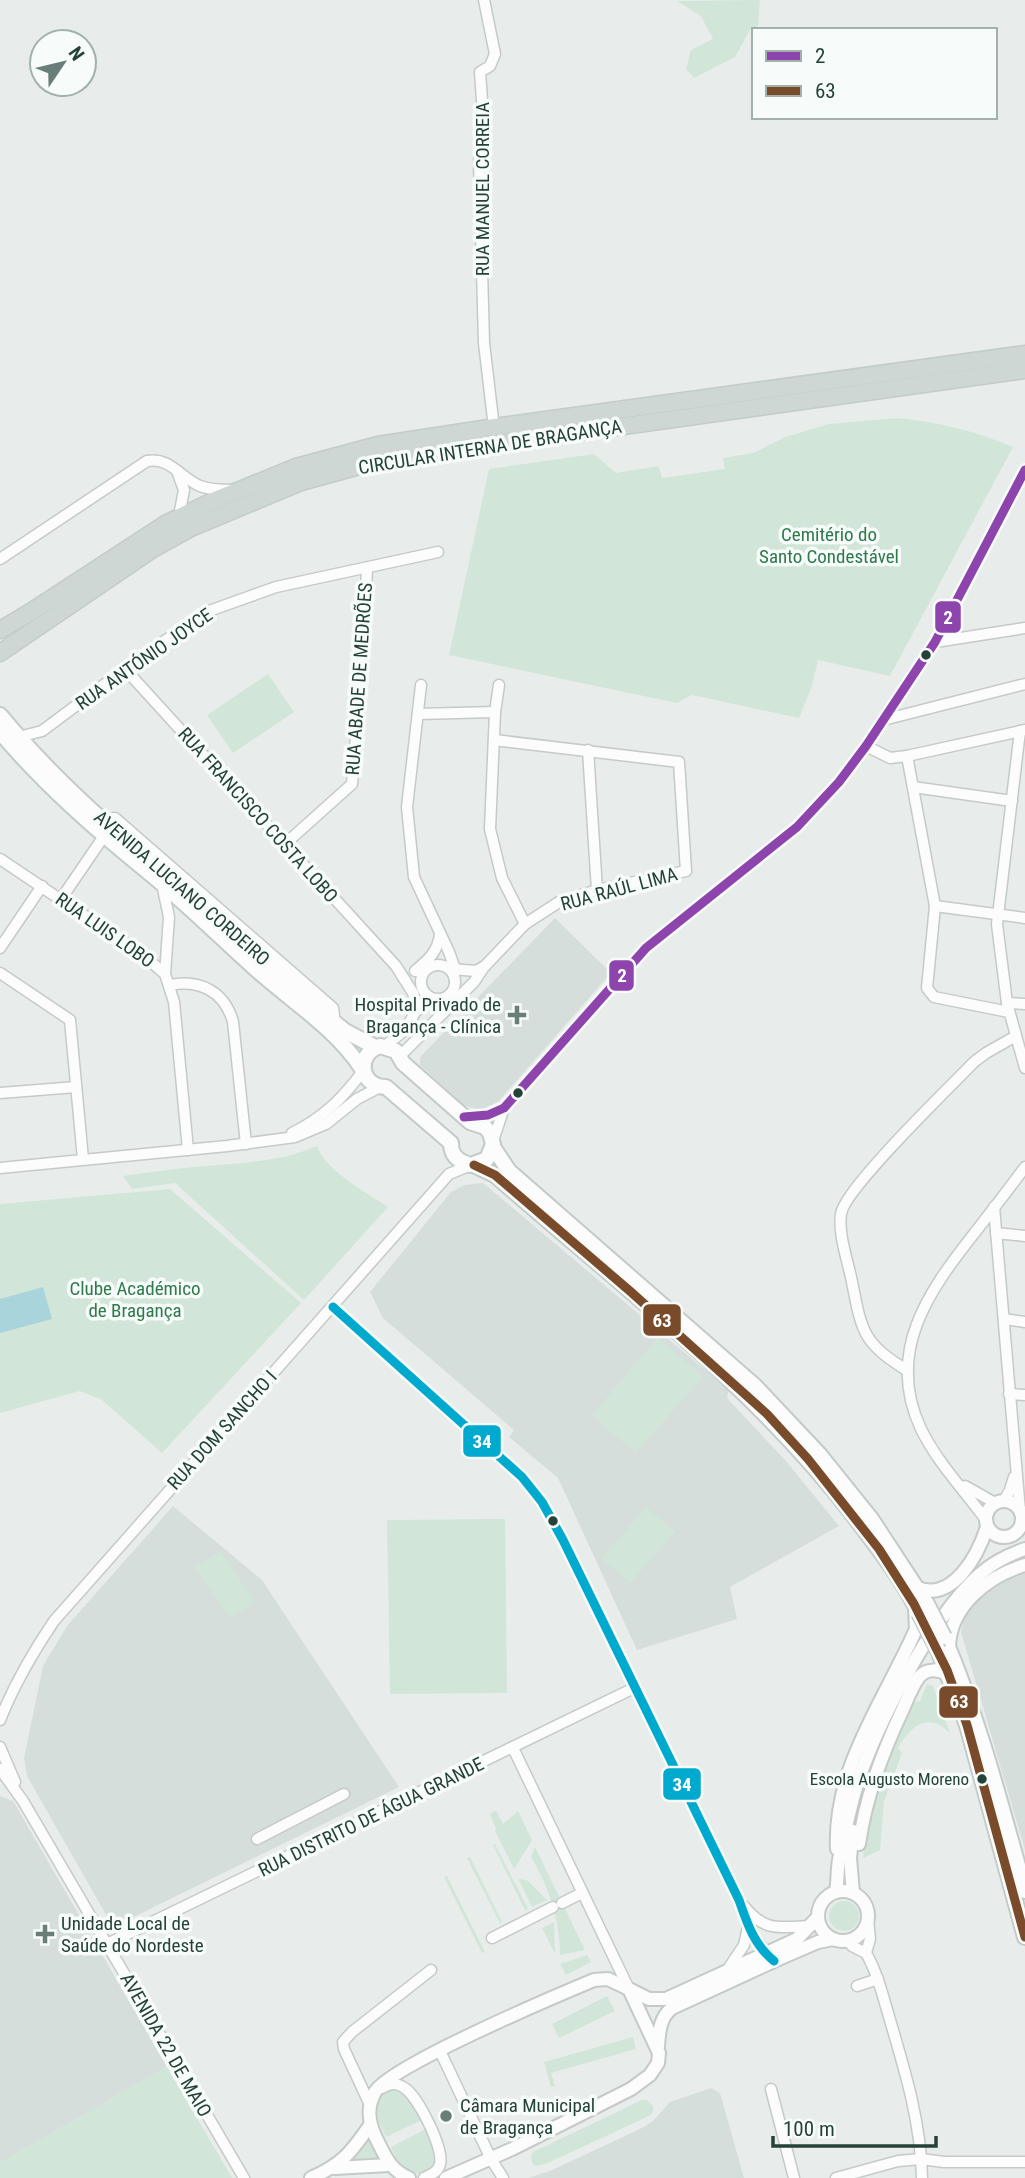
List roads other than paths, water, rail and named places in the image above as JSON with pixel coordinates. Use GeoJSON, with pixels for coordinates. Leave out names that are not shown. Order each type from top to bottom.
{"type":"FeatureCollection","features":[{"type":"Feature","properties":{"kind":"main road","name":"CIRCULAR INTERNA DE BRAGANÇA"},"geometry":{"type":"LineString","coordinates":[[0,630],[180,516],[296,467],[378,445],[1025,354]]}},
{"type":"Feature","properties":{"kind":"main road","name":"CIRCULAR INTERNA DE BRAGANÇA"},"geometry":{"type":"LineString","coordinates":[[0,653],[153,549],[191,528],[301,482],[381,460],[1025,370]]}},
{"type":"Feature","properties":{"kind":"main road","name":"AVENIDA LUCIANO CORDEIRO"},"geometry":{"type":"LineString","coordinates":[[0,715],[36,756],[103,819],[335,1023],[380,1047],[391,1048],[401,1055],[403,1063],[464,1117],[485,1127],[509,1171],[755,1386],[819,1454],[872,1520],[918,1588],[920,1607]]}},
{"type":"Feature","properties":{"kind":"main road","name":"AVENIDA LUCIANO CORDEIRO"},"geometry":{"type":"LineString","coordinates":[[0,732],[45,782],[104,836],[345,1045],[363,1070],[366,1079],[380,1087],[386,1087],[450,1143],[458,1160],[495,1175],[707,1359],[766,1414],[842,1501],[920,1607]]}},
{"type":"Feature","properties":{"kind":"main road"},"geometry":{"type":"LineString","coordinates":[[363,1070],[363,1060],[368,1053],[380,1047]]}},
{"type":"Feature","properties":{"kind":"main road"},"geometry":{"type":"LineString","coordinates":[[473,1165],[486,1159],[493,1144]]}},
{"type":"Feature","properties":{"kind":"main road"},"geometry":{"type":"LineString","coordinates":[[920,1607],[944,1645],[991,1768],[1025,1891]]}},
{"type":"Feature","properties":{"kind":"main road"},"geometry":{"type":"LineString","coordinates":[[944,1645],[948,1675],[967,1725],[1025,1937]]}},
{"type":"Feature","properties":{"kind":"street","name":"RUA MANUEL CORREIA"},"geometry":{"type":"LineString","coordinates":[[484,0],[495,54],[490,65],[480,72],[485,142],[479,160],[484,343],[494,428]]}},
{"type":"Feature","properties":{"kind":"street"},"geometry":{"type":"LineString","coordinates":[[0,559],[142,463],[159,460],[202,487],[241,490]]}},
{"type":"Feature","properties":{"kind":"street"},"geometry":{"type":"LineString","coordinates":[[175,468],[184,490],[180,516]]}},
{"type":"Feature","properties":{"kind":"street"},"geometry":{"type":"LineString","coordinates":[[493,1144],[504,1108],[646,948],[797,827],[839,782],[935,642],[1025,470]]}},
{"type":"Feature","properties":{"kind":"street","name":"RUA ANTÓNIO JOYCE"},"geometry":{"type":"LineString","coordinates":[[19,737],[42,731],[209,611],[276,587],[438,552]]}},
{"type":"Feature","properties":{"kind":"street","name":"RUA ABADE DE MEDRÕES"},"geometry":{"type":"LineString","coordinates":[[285,844],[352,784],[363,656],[367,568]]}},
{"type":"Feature","properties":{"kind":"street"},"geometry":{"type":"LineString","coordinates":[[935,642],[1025,628]]}},
{"type":"Feature","properties":{"kind":"street","name":"RUA FRANCISCO COSTA LOBO"},"geometry":{"type":"LineString","coordinates":[[125,669],[391,961],[414,993],[418,1010]]}},
{"type":"Feature","properties":{"kind":"street"},"geometry":{"type":"LineString","coordinates":[[883,720],[1025,684]]}},
{"type":"Feature","properties":{"kind":"street"},"geometry":{"type":"LineString","coordinates":[[421,685],[407,807],[414,877],[449,952],[453,972],[454,988],[447,997],[445,1010]]}},
{"type":"Feature","properties":{"kind":"street"},"geometry":{"type":"LineString","coordinates":[[499,685],[495,712],[489,829],[502,878],[524,924]]}},
{"type":"Feature","properties":{"kind":"street"},"geometry":{"type":"LineString","coordinates":[[418,714],[495,712]]}},
{"type":"Feature","properties":{"kind":"street"},"geometry":{"type":"LineString","coordinates":[[36,756],[34,748],[42,731]]}},
{"type":"Feature","properties":{"kind":"street"},"geometry":{"type":"LineString","coordinates":[[866,746],[890,758],[1023,731],[997,924],[1008,1007],[1025,1068]]}},
{"type":"Feature","properties":{"kind":"street","name":"RUA RAÚL LIMA"},"geometry":{"type":"LineString","coordinates":[[401,1055],[474,982],[484,967],[524,924],[559,902],[597,890],[687,871],[679,762],[494,740]]}},
{"type":"Feature","properties":{"kind":"street"},"geometry":{"type":"LineString","coordinates":[[588,750],[597,890]]}},
{"type":"Feature","properties":{"kind":"street"},"geometry":{"type":"LineString","coordinates":[[907,756],[935,906],[927,988],[934,997],[1008,1007],[1025,1004]]}},
{"type":"Feature","properties":{"kind":"street"},"geometry":{"type":"LineString","coordinates":[[913,787],[1012,801]]}},
{"type":"Feature","properties":{"kind":"street"},"geometry":{"type":"LineString","coordinates":[[61,899],[104,836]]}},
{"type":"Feature","properties":{"kind":"street","name":"RUA LUIS LOBO"},"geometry":{"type":"LineString","coordinates":[[0,859],[143,954],[165,974],[174,1002],[188,1150]]}},
{"type":"Feature","properties":{"kind":"street"},"geometry":{"type":"LineString","coordinates":[[162,884],[169,917],[165,974]]}},
{"type":"Feature","properties":{"kind":"street"},"geometry":{"type":"LineString","coordinates":[[0,948],[41,886]]}},
{"type":"Feature","properties":{"kind":"street"},"geometry":{"type":"LineString","coordinates":[[935,906],[1025,918]]}},
{"type":"Feature","properties":{"kind":"street"},"geometry":{"type":"LineString","coordinates":[[169,917],[180,909],[192,910]]}},
{"type":"Feature","properties":{"kind":"street"},"geometry":{"type":"LineString","coordinates":[[380,1047],[406,1029],[418,1010],[423,974],[435,952],[440,934]]}},
{"type":"Feature","properties":{"kind":"street","name":"RUA FRANCISCO COSTA LOBO"},"geometry":{"type":"LineString","coordinates":[[391,961],[415,971],[428,966]]}},
{"type":"Feature","properties":{"kind":"street"},"geometry":{"type":"LineString","coordinates":[[428,966],[439,965],[453,972],[476,971],[484,967]]}},
{"type":"Feature","properties":{"kind":"street"},"geometry":{"type":"LineString","coordinates":[[0,973],[70,1020],[83,1159]]}},
{"type":"Feature","properties":{"kind":"street"},"geometry":{"type":"LineString","coordinates":[[170,985],[185,982],[199,985],[223,1000],[230,1010],[246,1144]]}},
{"type":"Feature","properties":{"kind":"street"},"geometry":{"type":"LineString","coordinates":[[421,984],[426,994],[431,997],[447,997]]}},
{"type":"Feature","properties":{"kind":"street"},"geometry":{"type":"LineString","coordinates":[[908,1371],[876,1349],[865,1333],[858,1312],[841,1228],[842,1207],[860,1181],[974,1062],[1016,1036]]}},
{"type":"Feature","properties":{"kind":"street"},"geometry":{"type":"LineString","coordinates":[[275,1139],[321,1117],[342,1098],[363,1070]]}},
{"type":"Feature","properties":{"kind":"street"},"geometry":{"type":"LineString","coordinates":[[0,1093],[76,1087]]}},
{"type":"Feature","properties":{"kind":"street"},"geometry":{"type":"LineString","coordinates":[[0,1168],[246,1144],[307,1133],[326,1124],[356,1099],[380,1087]]}},
{"type":"Feature","properties":{"kind":"street"},"geometry":{"type":"LineString","coordinates":[[464,1117],[488,1115],[504,1108]]}},
{"type":"Feature","properties":{"kind":"street"},"geometry":{"type":"LineString","coordinates":[[449,1174],[453,1154]]}},
{"type":"Feature","properties":{"kind":"street","name":"RUA DOM SANCHO I"},"geometry":{"type":"LineString","coordinates":[[0,1720],[10,1694],[54,1621],[449,1174],[473,1165]]}},
{"type":"Feature","properties":{"kind":"street"},"geometry":{"type":"LineString","coordinates":[[995,1207],[1009,1394],[1022,1514],[1020,1526],[1012,1535],[1001,1537],[990,1531],[956,1479],[930,1446],[917,1420],[908,1371],[915,1326],[924,1304],[942,1275],[1025,1167]]}},
{"type":"Feature","properties":{"kind":"street"},"geometry":{"type":"LineString","coordinates":[[996,1233],[1025,1236]]}},
{"type":"Feature","properties":{"kind":"street"},"geometry":{"type":"LineString","coordinates":[[333,1307],[511,1466],[533,1490],[563,1540],[739,1900],[748,1926],[770,1957]]}},
{"type":"Feature","properties":{"kind":"street"},"geometry":{"type":"LineString","coordinates":[[1004,1319],[1025,1322]]}},
{"type":"Feature","properties":{"kind":"street"},"geometry":{"type":"LineString","coordinates":[[1009,1394],[1025,1395]]}},
{"type":"Feature","properties":{"kind":"street"},"geometry":{"type":"LineString","coordinates":[[918,1588],[940,1591],[954,1581],[976,1553],[988,1510],[1000,1502],[1010,1490],[1016,1466]]}},
{"type":"Feature","properties":{"kind":"street"},"geometry":{"type":"LineString","coordinates":[[956,1479],[982,1497],[1013,1504],[1022,1514]]}},
{"type":"Feature","properties":{"kind":"street"},"geometry":{"type":"LineString","coordinates":[[838,1863],[851,1806],[865,1764],[892,1704],[925,1644],[944,1615],[978,1576],[1002,1559],[1025,1549]]}},
{"type":"Feature","properties":{"kind":"street"},"geometry":{"type":"LineString","coordinates":[[866,1953],[870,1939],[868,1910],[856,1895],[850,1858],[860,1796],[876,1753],[914,1676],[964,1599],[989,1574],[1025,1555]]}},
{"type":"Feature","properties":{"kind":"street"},"geometry":{"type":"LineString","coordinates":[[944,1645],[964,1605],[993,1580],[1025,1565]]}},
{"type":"Feature","properties":{"kind":"street"},"geometry":{"type":"LineString","coordinates":[[836,1892],[836,1832],[846,1778],[856,1751],[916,1629],[920,1607]]}},
{"type":"Feature","properties":{"kind":"street"},"geometry":{"type":"LineString","coordinates":[[856,1895],[860,1838],[882,1754],[918,1678],[932,1670],[948,1675]]}},
{"type":"Feature","properties":{"kind":"street","name":"RUA DISTRITO DE ÁGUA GRANDE"},"geometry":{"type":"LineString","coordinates":[[107,1944],[634,1688]]}},
{"type":"Feature","properties":{"kind":"street"},"geometry":{"type":"LineString","coordinates":[[0,1747],[18,1793]]}},
{"type":"Feature","properties":{"kind":"street"},"geometry":{"type":"LineString","coordinates":[[513,1748],[658,2047]]}},
{"type":"Feature","properties":{"kind":"street","name":"AVENIDA 22 DE MAIO"},"geometry":{"type":"LineString","coordinates":[[0,1769],[18,1793],[244,2178]]}},
{"type":"Feature","properties":{"kind":"street"},"geometry":{"type":"LineString","coordinates":[[0,1781],[18,1793]]}},
{"type":"Feature","properties":{"kind":"street"},"geometry":{"type":"LineString","coordinates":[[257,1839],[344,1794]]}},
{"type":"Feature","properties":{"kind":"street"},"geometry":{"type":"LineString","coordinates":[[446,2178],[620,2096],[643,2082],[658,2063],[661,2024],[667,2012],[770,1957],[797,1939],[815,1921],[824,1901],[836,1892],[856,1895]]}},
{"type":"Feature","properties":{"kind":"street"},"geometry":{"type":"LineString","coordinates":[[492,1938],[582,1893]]}},
{"type":"Feature","properties":{"kind":"street"},"geometry":{"type":"LineString","coordinates":[[739,1900],[756,1920],[763,1924],[781,1928],[815,1921]]}},
{"type":"Feature","properties":{"kind":"street"},"geometry":{"type":"LineString","coordinates":[[409,2178],[389,2165],[370,2125],[370,2105],[375,2092],[388,2079],[440,2051],[599,1978],[608,1979],[649,1999],[660,2000],[770,1957],[833,1939],[848,1941],[862,1933],[868,1919]]}},
{"type":"Feature","properties":{"kind":"street"},"geometry":{"type":"LineString","coordinates":[[815,1921],[833,1939]]}},
{"type":"Feature","properties":{"kind":"street"},"geometry":{"type":"LineString","coordinates":[[724,1973],[744,1945],[748,1926]]}},
{"type":"Feature","properties":{"kind":"street"},"geometry":{"type":"LineString","coordinates":[[848,1941],[866,1953],[878,1979],[911,2092],[922,2178]]}},
{"type":"Feature","properties":{"kind":"street"},"geometry":{"type":"LineString","coordinates":[[370,2105],[343,2042],[431,1970]]}},
{"type":"Feature","properties":{"kind":"street"},"geometry":{"type":"LineString","coordinates":[[857,1986],[878,1979]]}},
{"type":"Feature","properties":{"kind":"street"},"geometry":{"type":"LineString","coordinates":[[440,2051],[503,2178]]}},
{"type":"Feature","properties":{"kind":"street"},"geometry":{"type":"LineString","coordinates":[[375,2092],[390,2084],[400,2085],[411,2093],[417,2102],[440,2154],[439,2168],[424,2178]]}},
{"type":"Feature","properties":{"kind":"street"},"geometry":{"type":"LineString","coordinates":[[771,2089],[794,2178]]}},
{"type":"Feature","properties":{"kind":"street"},"geometry":{"type":"LineString","coordinates":[[335,2168],[354,2148],[370,2125]]}},
{"type":"Feature","properties":{"kind":"street"},"geometry":{"type":"LineString","coordinates":[[836,2178],[898,2161],[921,2159],[944,2162],[1025,2162]]}},
{"type":"Feature","properties":{"kind":"street"},"geometry":{"type":"LineString","coordinates":[[311,2178],[335,2168],[389,2165]]}},
{"type":"Feature","properties":{"kind":"water"},"geometry":{"type":"Polygon","coordinates":[[[43,1287],[52,1319],[0,1333],[0,1299],[43,1287]]]}},
{"type":"Feature","properties":{"kind":"place","name":"Hospital Privado de Bragança - Clínica"},"geometry":{"type":"Point","coordinates":[517,1015]}},
{"type":"Feature","properties":{"kind":"place","name":"Escola Augusto Moreno"},"geometry":{"type":"Point","coordinates":[982,1779]}},
{"type":"Feature","properties":{"kind":"place","name":"Unidade Local de Saúde do Nordeste"},"geometry":{"type":"Point","coordinates":[45,1934]}},
{"type":"Feature","properties":{"kind":"place","name":"Câmara Municipal de Bragança"},"geometry":{"type":"Point","coordinates":[446,2116]}},
{"type":"Feature","properties":{"kind":"park label","name":"Cemitério do Santo Condestável"},"geometry":{"type":"Point","coordinates":[829,545]}},
{"type":"Feature","properties":{"kind":"park label","name":"Clube Académico de Bragança"},"geometry":{"type":"Point","coordinates":[135,1299]}}]}
